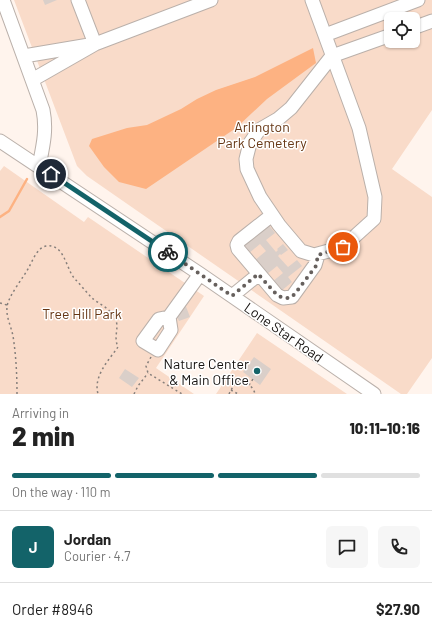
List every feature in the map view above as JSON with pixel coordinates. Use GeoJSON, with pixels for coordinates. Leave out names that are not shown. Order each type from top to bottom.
{"type":"FeatureCollection","features":[{"type":"Feature","properties":{"kind":"street"},"geometry":{"type":"LineString","coordinates":[[3,0],[43,110],[45,122],[39,166]]}},
{"type":"Feature","properties":{"kind":"street"},"geometry":{"type":"LineString","coordinates":[[78,0],[95,44]]}},
{"type":"Feature","properties":{"kind":"street"},"geometry":{"type":"LineString","coordinates":[[32,80],[95,44],[211,0]]}},
{"type":"Feature","properties":{"kind":"street"},"geometry":{"type":"LineString","coordinates":[[312,0],[332,56],[359,128],[375,197],[374,219],[343,247],[314,256],[301,251],[272,215],[260,197],[246,169],[246,159],[250,143],[259,130],[278,119],[291,108],[332,56],[384,38]]}},
{"type":"Feature","properties":{"kind":"street"},"geometry":{"type":"LineString","coordinates":[[325,35],[418,0]]}},
{"type":"Feature","properties":{"kind":"street"},"geometry":{"type":"LineString","coordinates":[[420,25],[432,21]]}},
{"type":"Feature","properties":{"kind":"street"},"geometry":{"type":"LineString","coordinates":[[24,56],[95,44]]}},
{"type":"Feature","properties":{"kind":"street","name":"Lone Star Road"},"geometry":{"type":"LineString","coordinates":[[0,141],[200,274],[374,394]]}},
{"type":"Feature","properties":{"kind":"street"},"geometry":{"type":"LineString","coordinates":[[272,215],[239,241],[237,245],[238,249],[277,295],[283,298],[292,297],[316,266],[318,255]]}},
{"type":"Feature","properties":{"kind":"street"},"geometry":{"type":"LineString","coordinates":[[156,349],[143,341],[159,319],[169,317],[200,274]]}},
{"type":"Feature","properties":{"kind":"street"},"geometry":{"type":"LineString","coordinates":[[232,296],[258,274]]}},
{"type":"Feature","properties":{"kind":"path"},"geometry":{"type":"LineString","coordinates":[[17,394],[17,377],[7,305],[40,249],[46,246],[55,248],[60,252],[72,276],[93,298],[114,315],[118,323],[116,341],[118,347],[99,376],[96,388],[98,394]]}},
{"type":"Feature","properties":{"kind":"path"},"geometry":{"type":"LineString","coordinates":[[0,303],[7,305]]}},
{"type":"Feature","properties":{"kind":"path"},"geometry":{"type":"LineString","coordinates":[[156,349],[146,366],[148,373],[182,394]]}},
{"type":"Feature","properties":{"kind":"path"},"geometry":{"type":"LineString","coordinates":[[134,394],[148,373]]}},
{"type":"Feature","properties":{"kind":"path"},"geometry":{"type":"LineString","coordinates":[[249,385],[252,379]]}},
{"type":"Feature","properties":{"kind":"path"},"geometry":{"type":"LineString","coordinates":[[229,394],[235,384],[240,381],[249,385],[255,391],[255,394]]}},
{"type":"Feature","properties":{"kind":"path"},"geometry":{"type":"LineString","coordinates":[[232,390],[238,394]]}},
{"type":"Feature","properties":{"kind":"green space","name":"Arlington Park Cemetery"},"geometry":{"type":"Polygon","coordinates":[[[14,0],[432,0],[432,110],[392,169],[432,197],[432,358],[407,394],[401,394],[87,176],[77,166],[14,0]]]}},
{"type":"Feature","properties":{"kind":"green space","name":"Tree Hill Park"},"geometry":{"type":"Polygon","coordinates":[[[4,166],[84,222],[88,217],[204,296],[156,368],[194,394],[0,394],[0,171],[4,166]]]}},
{"type":"Feature","properties":{"kind":"green space"},"geometry":{"type":"Polygon","coordinates":[[[257,333],[347,394],[216,394],[257,333]]]}},
{"type":"Feature","properties":{"kind":"shaded area"},"geometry":{"type":"Polygon","coordinates":[[[313,48],[316,63],[267,99],[236,128],[146,189],[119,182],[104,167],[89,146],[92,139],[127,128],[147,125],[216,90],[255,77],[313,48]]]}},
{"type":"Feature","properties":{"kind":"building"},"geometry":{"type":"Polygon","coordinates":[[[43,0],[57,0],[45,5],[43,0]]]}},
{"type":"Feature","properties":{"kind":"building"},"geometry":{"type":"Polygon","coordinates":[[[268,224],[275,233],[266,240],[276,252],[278,250],[277,249],[283,244],[288,250],[278,256],[288,267],[297,260],[302,266],[288,277],[292,282],[280,292],[272,282],[283,273],[277,266],[266,275],[254,261],[266,251],[260,244],[248,254],[241,246],[268,224]]]}},
{"type":"Feature","properties":{"kind":"building"},"geometry":{"type":"Polygon","coordinates":[[[185,304],[190,317],[179,321],[173,309],[185,304]]]}},
{"type":"Feature","properties":{"kind":"building","name":"Nature Center & Main Office"},"geometry":{"type":"Polygon","coordinates":[[[254,357],[271,369],[260,385],[243,372],[254,357]]]}},
{"type":"Feature","properties":{"kind":"building"},"geometry":{"type":"Polygon","coordinates":[[[125,369],[139,378],[132,387],[119,378],[125,369]]]}},
{"type":"Feature","properties":{"kind":"waterway"},"geometry":{"type":"LineString","coordinates":[[0,217],[9,211],[27,179]]}},
{"type":"Feature","properties":{"kind":"way so far"},"geometry":{"type":"LineString","coordinates":[[168,252],[232,296],[258,274],[277,295],[283,298],[288,298],[292,297],[316,266],[318,255],[343,247]]}},
{"type":"Feature","properties":{"kind":"place","name":"Nature Center & Main Office"},"geometry":{"type":"Point","coordinates":[257,371]}},
{"type":"Feature","properties":{"kind":"route"},"geometry":{"type":"LineString","coordinates":[[51,174],[168,252]]}}]}
